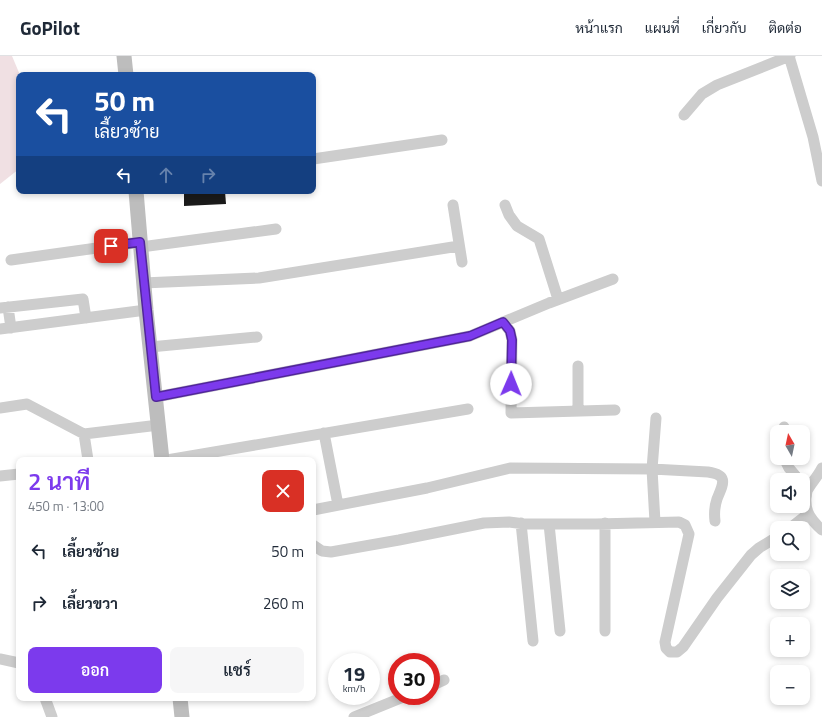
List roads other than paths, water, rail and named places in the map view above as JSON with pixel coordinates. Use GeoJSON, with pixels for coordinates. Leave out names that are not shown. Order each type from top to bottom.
{"type":"FeatureCollection","features":[{"type":"Feature","properties":{"kind":"street"},"geometry":{"type":"LineString","coordinates":[[124,56],[126,72]]}},
{"type":"Feature","properties":{"kind":"street"},"geometry":{"type":"LineString","coordinates":[[684,115],[702,94],[717,85],[790,56],[818,136],[822,181]]}},
{"type":"Feature","properties":{"kind":"street"},"geometry":{"type":"LineString","coordinates":[[316,159],[442,140]]}},
{"type":"Feature","properties":{"kind":"street"},"geometry":{"type":"LineString","coordinates":[[136,194],[143,283],[162,457]]}},
{"type":"Feature","properties":{"kind":"street"},"geometry":{"type":"LineString","coordinates":[[453,205],[462,262]]}},
{"type":"Feature","properties":{"kind":"street"},"geometry":{"type":"LineString","coordinates":[[505,206],[517,226],[539,239],[558,299]]}},
{"type":"Feature","properties":{"kind":"street"},"geometry":{"type":"LineString","coordinates":[[11,260],[276,229]]}},
{"type":"Feature","properties":{"kind":"street"},"geometry":{"type":"LineString","coordinates":[[143,283],[259,278],[459,246]]}},
{"type":"Feature","properties":{"kind":"street"},"geometry":{"type":"LineString","coordinates":[[156,397],[470,336],[558,299],[613,279]]}},
{"type":"Feature","properties":{"kind":"street"},"geometry":{"type":"LineString","coordinates":[[86,318],[83,299],[4,308],[5,328],[86,318],[146,310]]}},
{"type":"Feature","properties":{"kind":"street"},"geometry":{"type":"LineString","coordinates":[[503,322],[510,331],[512,340],[511,413],[616,410]]}},
{"type":"Feature","properties":{"kind":"street"},"geometry":{"type":"LineString","coordinates":[[150,347],[258,337]]}},
{"type":"Feature","properties":{"kind":"street"},"geometry":{"type":"LineString","coordinates":[[578,366],[578,411]]}},
{"type":"Feature","properties":{"kind":"street"},"geometry":{"type":"LineString","coordinates":[[0,408],[27,404],[84,434],[159,425]]}},
{"type":"Feature","properties":{"kind":"street"},"geometry":{"type":"LineString","coordinates":[[184,457],[468,409]]}},
{"type":"Feature","properties":{"kind":"street"},"geometry":{"type":"LineString","coordinates":[[655,522],[652,469],[656,418]]}},
{"type":"Feature","properties":{"kind":"street"},"geometry":{"type":"LineString","coordinates":[[324,433],[338,505]]}},
{"type":"Feature","properties":{"kind":"street"},"geometry":{"type":"LineString","coordinates":[[84,434],[88,457]]}},
{"type":"Feature","properties":{"kind":"street"},"geometry":{"type":"LineString","coordinates":[[316,509],[427,488],[510,468],[652,469],[708,472],[715,473],[720,476],[723,481],[723,486],[716,505],[714,515],[715,520]]}},
{"type":"Feature","properties":{"kind":"street"},"geometry":{"type":"LineString","coordinates":[[810,483],[819,475],[822,468]]}},
{"type":"Feature","properties":{"kind":"street"},"geometry":{"type":"LineString","coordinates":[[0,476],[16,474]]}},
{"type":"Feature","properties":{"kind":"street"},"geometry":{"type":"LineString","coordinates":[[799,521],[808,514],[822,530]]}},
{"type":"Feature","properties":{"kind":"street"},"geometry":{"type":"LineString","coordinates":[[316,547],[322,551],[331,552],[484,523],[510,522],[549,524],[679,522],[685,525],[689,534],[665,642],[666,648],[670,652],[677,652],[752,554],[758,548],[770,541]]}},
{"type":"Feature","properties":{"kind":"street"},"geometry":{"type":"LineString","coordinates":[[521,523],[533,641]]}},
{"type":"Feature","properties":{"kind":"street"},"geometry":{"type":"LineString","coordinates":[[605,523],[605,631]]}},
{"type":"Feature","properties":{"kind":"street"},"geometry":{"type":"LineString","coordinates":[[549,524],[560,631]]}},
{"type":"Feature","properties":{"kind":"street"},"geometry":{"type":"LineString","coordinates":[[0,658],[16,662]]}},
{"type":"Feature","properties":{"kind":"street"},"geometry":{"type":"LineString","coordinates":[[440,682],[444,680]]}},
{"type":"Feature","properties":{"kind":"street"},"geometry":{"type":"LineString","coordinates":[[46,701],[52,717]]}},
{"type":"Feature","properties":{"kind":"street"},"geometry":{"type":"LineString","coordinates":[[180,701],[182,717]]}},
{"type":"Feature","properties":{"kind":"street"},"geometry":{"type":"LineString","coordinates":[[354,717],[388,703]]}}]}
